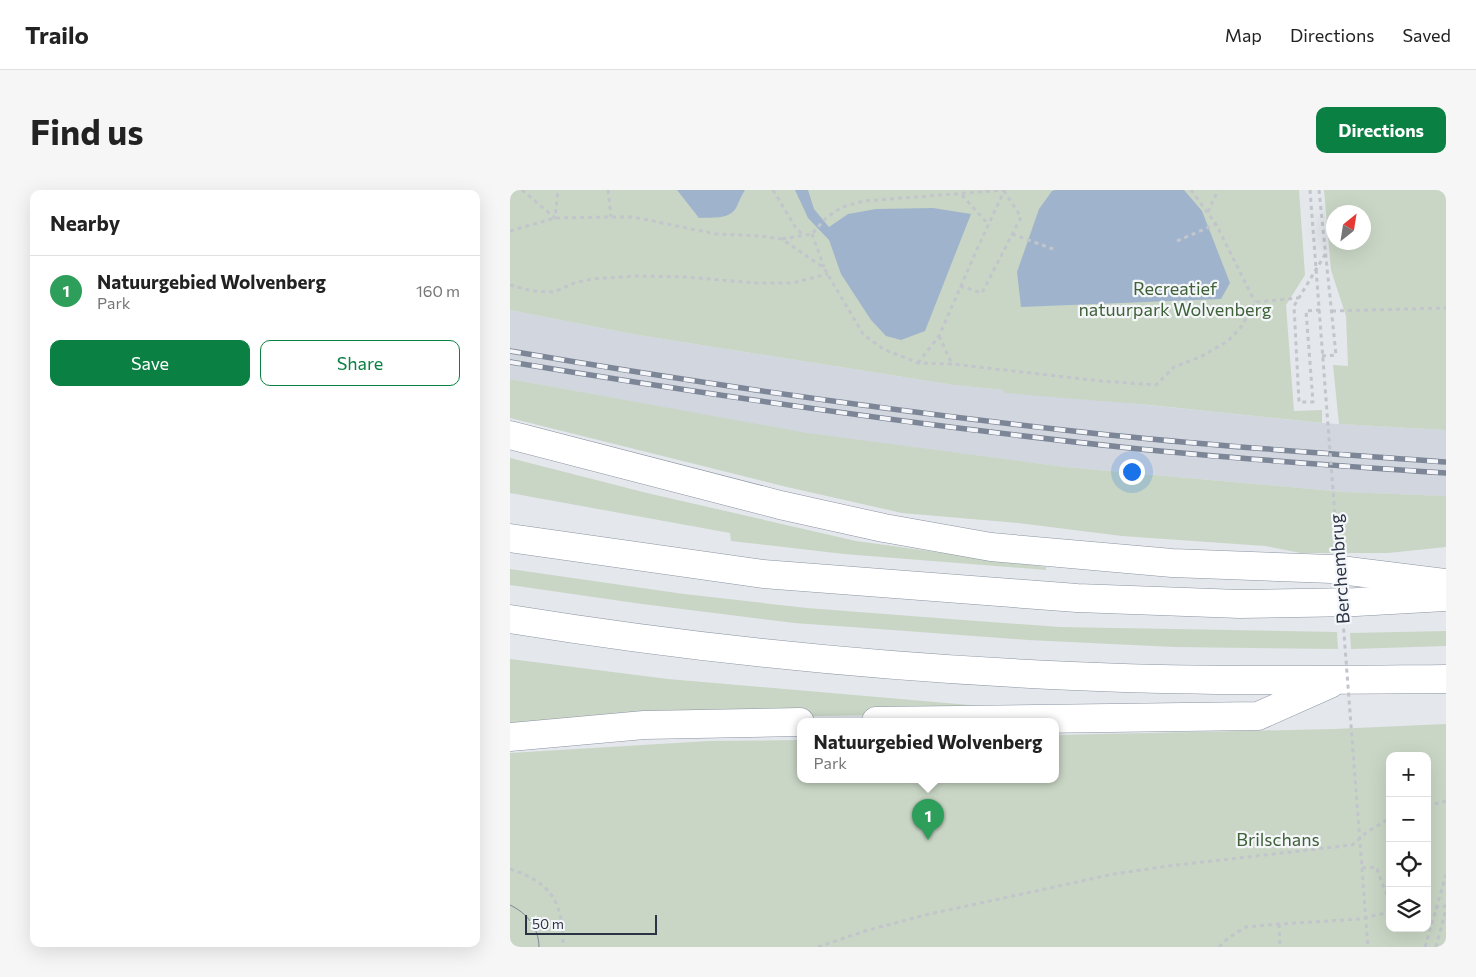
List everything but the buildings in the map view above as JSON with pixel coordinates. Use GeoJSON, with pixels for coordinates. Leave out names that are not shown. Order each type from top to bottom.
{"type":"FeatureCollection","features":[{"type":"Feature","properties":{"kind":"highway"},"geometry":{"type":"LineString","coordinates":[[510,435],[780,505],[884,528],[982,546],[1172,563],[1332,569],[1446,583]]}},
{"type":"Feature","properties":{"kind":"highway"},"geometry":{"type":"LineString","coordinates":[[510,538],[763,574],[1076,598],[1240,604],[1356,602],[1446,597]]}},
{"type":"Feature","properties":{"kind":"highway"},"geometry":{"type":"LineString","coordinates":[[510,619],[692,645],[944,669],[1076,677],[1148,679],[1446,679]]}},
{"type":"Feature","properties":{"kind":"highway"},"geometry":{"type":"LineString","coordinates":[[1059,719],[1258,716],[1340,680]]}},
{"type":"Feature","properties":{"kind":"highway"},"geometry":{"type":"LineString","coordinates":[[510,737],[644,725],[797,722]]}},
{"type":"Feature","properties":{"kind":"path"},"geometry":{"type":"LineString","coordinates":[[522,190],[555,218]]}},
{"type":"Feature","properties":{"kind":"path"},"geometry":{"type":"LineString","coordinates":[[555,218],[558,190]]}},
{"type":"Feature","properties":{"kind":"path"},"geometry":{"type":"LineString","coordinates":[[608,190],[611,217]]}},
{"type":"Feature","properties":{"kind":"path"},"geometry":{"type":"LineString","coordinates":[[773,190],[791,221],[803,235]]}},
{"type":"Feature","properties":{"kind":"path"},"geometry":{"type":"LineString","coordinates":[[510,231],[555,218],[633,217],[716,234],[782,239],[812,234],[826,218],[842,207],[864,202],[1004,190]]}},
{"type":"Feature","properties":{"kind":"path"},"geometry":{"type":"LineString","coordinates":[[918,363],[939,336],[1004,190]]}},
{"type":"Feature","properties":{"kind":"path"},"geometry":{"type":"LineString","coordinates":[[960,286],[982,293],[1021,217],[1004,190]]}},
{"type":"Feature","properties":{"kind":"path"},"geometry":{"type":"LineString","coordinates":[[1191,190],[1216,224],[1255,302]]}},
{"type":"Feature","properties":{"kind":"path"},"geometry":{"type":"LineString","coordinates":[[1208,212],[1218,190]]}},
{"type":"Feature","properties":{"kind":"path","name":"Berchembrug"},"geometry":{"type":"LineString","coordinates":[[1310,190],[1368,947]]}},
{"type":"Feature","properties":{"kind":"path"},"geometry":{"type":"LineString","coordinates":[[1320,190],[1336,355],[1322,356]]}},
{"type":"Feature","properties":{"kind":"path"},"geometry":{"type":"LineString","coordinates":[[962,194],[988,224]]}},
{"type":"Feature","properties":{"kind":"path"},"geometry":{"type":"LineString","coordinates":[[1177,240],[1216,224]]}},
{"type":"Feature","properties":{"kind":"path"},"geometry":{"type":"LineString","coordinates":[[812,234],[824,268],[863,334],[883,349],[918,363],[952,364],[1101,381],[1156,385],[1174,367],[1200,357],[1228,341],[1242,326],[1255,302]]}},
{"type":"Feature","properties":{"kind":"path"},"geometry":{"type":"LineString","coordinates":[[1012,234],[1053,249]]}},
{"type":"Feature","properties":{"kind":"path"},"geometry":{"type":"LineString","coordinates":[[782,239],[824,268]]}},
{"type":"Feature","properties":{"kind":"path"},"geometry":{"type":"LineString","coordinates":[[1320,310],[1306,311],[1313,402],[1299,402],[1294,306],[1326,253]]}},
{"type":"Feature","properties":{"kind":"path"},"geometry":{"type":"LineString","coordinates":[[510,285],[532,291],[554,292],[574,283],[592,279],[636,276],[756,283],[792,283],[828,274]]}},
{"type":"Feature","properties":{"kind":"path"},"geometry":{"type":"LineString","coordinates":[[1255,302],[1298,298]]}},
{"type":"Feature","properties":{"kind":"path"},"geometry":{"type":"LineString","coordinates":[[1332,310],[1446,308]]}},
{"type":"Feature","properties":{"kind":"path"},"geometry":{"type":"LineString","coordinates":[[939,336],[952,364]]}},
{"type":"Feature","properties":{"kind":"path"},"geometry":{"type":"LineString","coordinates":[[1431,805],[1446,801]]}},
{"type":"Feature","properties":{"kind":"path"},"geometry":{"type":"LineString","coordinates":[[818,947],[865,931],[925,915],[1114,874],[1352,845],[1367,832],[1386,820]]}},
{"type":"Feature","properties":{"kind":"path"},"geometry":{"type":"LineString","coordinates":[[1362,868],[1376,868],[1386,893]]}},
{"type":"Feature","properties":{"kind":"path"},"geometry":{"type":"LineString","coordinates":[[510,869],[528,875],[546,887],[560,912],[562,947]]}},
{"type":"Feature","properties":{"kind":"path"},"geometry":{"type":"LineString","coordinates":[[1425,947],[1446,875]]}},
{"type":"Feature","properties":{"kind":"path"},"geometry":{"type":"LineString","coordinates":[[1431,908],[1446,908],[1436,947]]}},
{"type":"Feature","properties":{"kind":"path"},"geometry":{"type":"LineString","coordinates":[[1219,947],[1228,938],[1246,927],[1359,919],[1386,913]]}},
{"type":"Feature","properties":{"kind":"path"},"geometry":{"type":"LineString","coordinates":[[1279,924],[1280,947]]}},
{"type":"Feature","properties":{"kind":"shaded area"},"geometry":{"type":"Polygon","coordinates":[[[510,310],[632,334],[954,385],[1322,423],[1446,430],[1446,496],[1345,492],[1065,467],[807,434],[510,379],[510,310]]]}},
{"type":"Feature","properties":{"kind":"green space","name":"Recreatief natuurpark Wolvenberg"},"geometry":{"type":"Polygon","coordinates":[[[510,190],[1299,190],[1305,275],[1286,305],[1294,411],[1322,410],[1322,423],[1150,405],[1005,393],[1003,390],[954,385],[632,334],[510,310],[510,190]]]}},
{"type":"Feature","properties":{"kind":"green space"},"geometry":{"type":"Polygon","coordinates":[[[1324,190],[1446,190],[1446,430],[1339,424],[1333,365],[1348,366],[1346,316],[1331,270],[1329,250],[1371,250],[1371,205],[1326,205],[1326,213],[1324,190]]]}},
{"type":"Feature","properties":{"kind":"green space"},"geometry":{"type":"Polygon","coordinates":[[[510,379],[807,433],[1065,467],[1345,492],[1446,496],[1446,547],[1388,553],[1301,553],[1265,546],[1122,536],[1018,523],[902,513],[787,487],[510,418],[510,379]]]}},
{"type":"Feature","properties":{"kind":"green space"},"geometry":{"type":"Polygon","coordinates":[[[510,458],[647,493],[856,541],[1046,567],[1046,570],[844,554],[731,541],[730,533],[510,493],[510,458]]]}},
{"type":"Feature","properties":{"kind":"green space"},"geometry":{"type":"Polygon","coordinates":[[[510,569],[684,594],[807,608],[950,619],[1060,627],[1337,632],[1338,649],[1174,647],[1028,640],[794,623],[510,585],[510,569]]]}},
{"type":"Feature","properties":{"kind":"green space"},"geometry":{"type":"Polygon","coordinates":[[[1446,631],[1446,646],[1351,649],[1350,633],[1446,631]]]}},
{"type":"Feature","properties":{"kind":"green space"},"geometry":{"type":"Polygon","coordinates":[[[510,659],[668,679],[981,706],[981,713],[706,718],[510,725],[510,659]]]}},
{"type":"Feature","properties":{"kind":"green space","name":"Brilschans"},"geometry":{"type":"Polygon","coordinates":[[[1446,724],[1446,947],[510,947],[510,753],[709,741],[797,740],[797,783],[1059,783],[1059,735],[1334,729],[1446,724]]]}},
{"type":"Feature","properties":{"kind":"water"},"geometry":{"type":"Polygon","coordinates":[[[677,190],[745,190],[733,212],[719,217],[699,218],[677,190]]]}},
{"type":"Feature","properties":{"kind":"water"},"geometry":{"type":"Polygon","coordinates":[[[795,190],[808,190],[814,209],[829,227],[848,214],[876,209],[933,208],[971,214],[925,331],[901,340],[886,336],[871,320],[841,274],[829,240],[808,218],[795,190]]]}},
{"type":"Feature","properties":{"kind":"water"},"geometry":{"type":"Polygon","coordinates":[[[1184,190],[1202,211],[1230,283],[1221,299],[1021,307],[1017,272],[1039,209],[1052,191],[1184,190]]]}},
{"type":"Feature","properties":{"kind":"tram line"},"geometry":{"type":"LineString","coordinates":[[510,905],[522,912],[531,922],[537,934],[539,947]]}},
{"type":"Feature","properties":{"kind":"railway"},"geometry":{"type":"LineString","coordinates":[[510,351],[791,395],[1003,423],[1166,440],[1446,462]]}},
{"type":"Feature","properties":{"kind":"railway"},"geometry":{"type":"LineString","coordinates":[[510,362],[819,410],[974,430],[1209,456],[1446,473]]}},
{"type":"Feature","properties":{"kind":"place","name":"Natuurgebied Wolvenberg"},"geometry":{"type":"Point","coordinates":[928,840]}}]}
